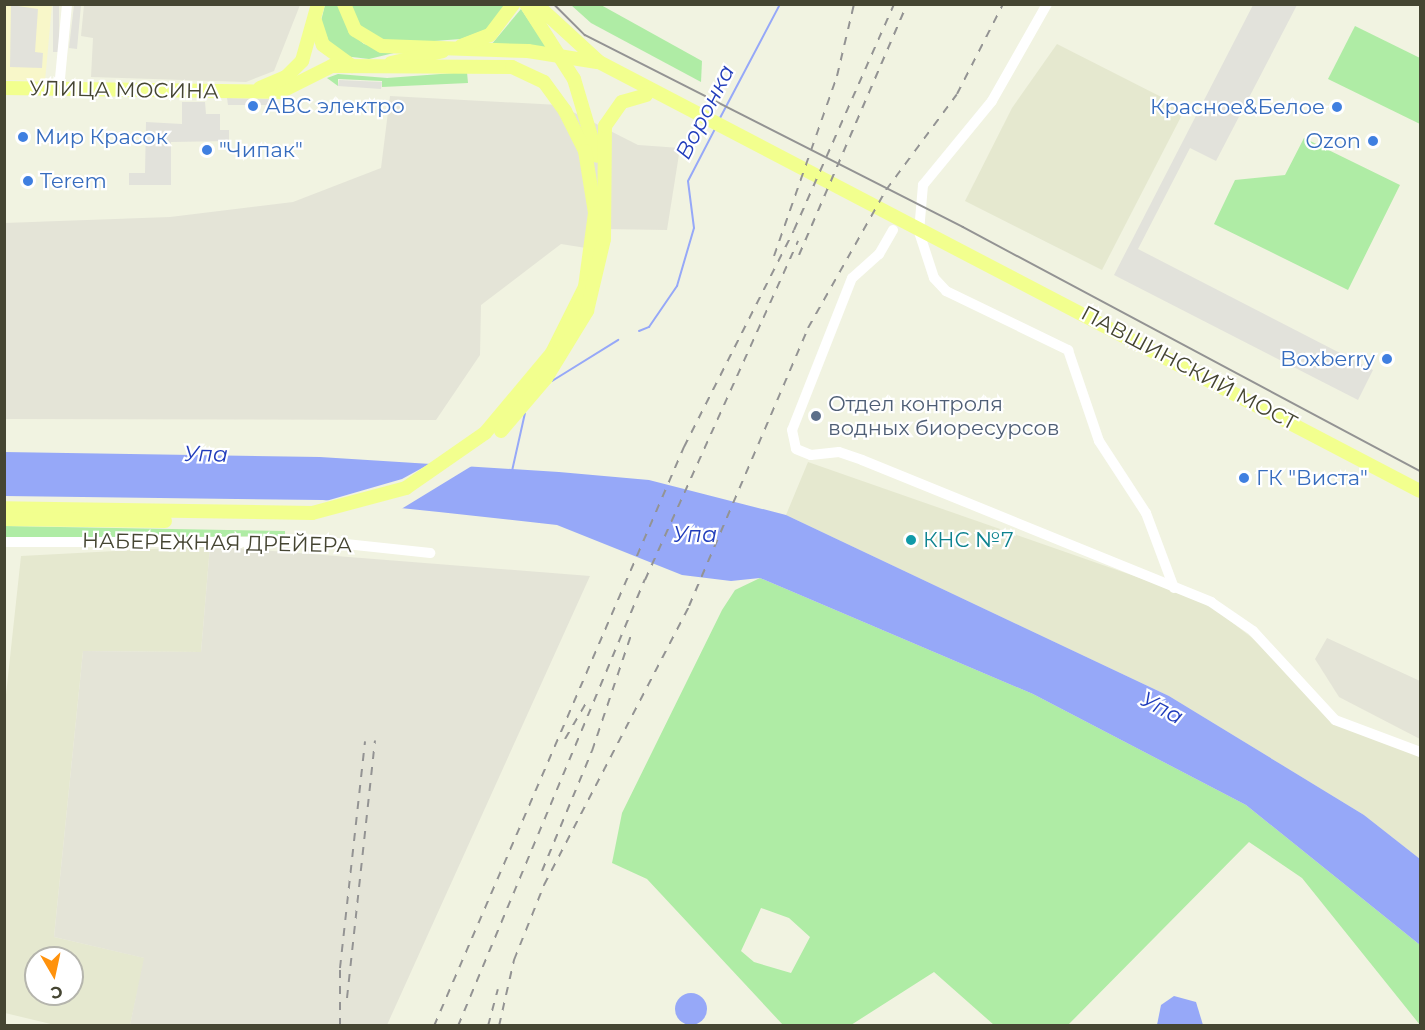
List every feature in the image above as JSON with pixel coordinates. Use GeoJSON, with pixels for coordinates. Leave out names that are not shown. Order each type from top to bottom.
{"type":"FeatureCollection","features":[{"type":"Feature","properties":{"kind":"main road"},"geometry":{"type":"LineString","coordinates":[[243,92],[292,73],[308,51],[318,4]]}},
{"type":"Feature","properties":{"kind":"main road"},"geometry":{"type":"LineString","coordinates":[[344,4],[351,25],[374,44],[448,50],[528,51],[599,62]]}},
{"type":"Feature","properties":{"kind":"main road"},"geometry":{"type":"LineString","coordinates":[[371,68],[448,50],[490,35],[513,4]]}},
{"type":"Feature","properties":{"kind":"main road"},"geometry":{"type":"LineString","coordinates":[[526,4],[579,90],[603,190]]}},
{"type":"Feature","properties":{"kind":"main road"},"geometry":{"type":"LineString","coordinates":[[536,4],[599,62]]}},
{"type":"Feature","properties":{"kind":"main road"},"geometry":{"type":"LineString","coordinates":[[315,21],[323,45],[353,67]]}},
{"type":"Feature","properties":{"kind":"main road","name":"ПАВШИНСКИЙ МОСТ"},"geometry":{"type":"LineString","coordinates":[[599,62],[675,99],[957,246],[1420,491]]}},
{"type":"Feature","properties":{"kind":"main road"},"geometry":{"type":"LineString","coordinates":[[4,508],[264,519],[356,505],[430,475],[495,423],[544,364],[574,315],[588,274],[594,226],[585,151],[554,92],[537,77],[512,67],[469,64],[371,68]]}},
{"type":"Feature","properties":{"kind":"main road","name":"УЛИЦА МОСИНА"},"geometry":{"type":"LineString","coordinates":[[4,88],[279,92],[326,67],[371,68]]}},
{"type":"Feature","properties":{"kind":"main road"},"geometry":{"type":"LineString","coordinates":[[4,519],[333,519],[392,504],[443,477],[497,435],[546,378],[587,311],[602,255],[607,121],[622,102],[646,95]]}},
{"type":"Feature","properties":{"kind":"street"},"geometry":{"type":"LineString","coordinates":[[59,89],[67,4]]}},
{"type":"Feature","properties":{"kind":"street"},"geometry":{"type":"LineString","coordinates":[[1047,4],[992,101],[923,185],[919,232],[934,278],[946,291],[1068,350],[1099,441],[1146,513],[1174,588]]}},
{"type":"Feature","properties":{"kind":"street"},"geometry":{"type":"LineString","coordinates":[[646,95],[675,99]]}},
{"type":"Feature","properties":{"kind":"street"},"geometry":{"type":"LineString","coordinates":[[893,230],[879,254],[852,278],[792,430],[796,449],[811,455],[839,452],[1174,588],[1244,623],[1335,720],[1420,752]]}},
{"type":"Feature","properties":{"kind":"street"},"geometry":{"type":"LineString","coordinates":[[4,553],[10,542]]}},
{"type":"Feature","properties":{"kind":"street","name":"НАБЕРЕЖНАЯ ДРЕЙЕРА"},"geometry":{"type":"LineString","coordinates":[[10,542],[327,542],[430,553]]}},
{"type":"Feature","properties":{"kind":"shaded area"},"geometry":{"type":"Polygon","coordinates":[[[84,4],[300,5],[274,71],[246,82],[91,77],[93,38],[81,36],[84,4]]]}},
{"type":"Feature","properties":{"kind":"shaded area"},"geometry":{"type":"Polygon","coordinates":[[[5,5],[52,5],[45,81],[5,80],[5,5]]]}},
{"type":"Feature","properties":{"kind":"shaded area"},"geometry":{"type":"Polygon","coordinates":[[[11,5],[38,9],[35,52],[43,53],[42,68],[10,67],[11,5]]]}},
{"type":"Feature","properties":{"kind":"shaded area"},"geometry":{"type":"Polygon","coordinates":[[[53,5],[59,5],[59,52],[53,52],[53,5]]]}},
{"type":"Feature","properties":{"kind":"shaded area"},"geometry":{"type":"Polygon","coordinates":[[[74,5],[81,5],[77,49],[69,48],[74,5]]]}},
{"type":"Feature","properties":{"kind":"shaded area"},"geometry":{"type":"Polygon","coordinates":[[[1253,5],[1297,5],[1216,161],[1190,148],[1138,249],[1373,370],[1358,400],[1114,275],[1253,5]]]}},
{"type":"Feature","properties":{"kind":"shaded area"},"geometry":{"type":"Polygon","coordinates":[[[1057,44],[1185,109],[1102,270],[965,201],[1012,108],[1057,44]]]}},
{"type":"Feature","properties":{"kind":"shaded area"},"geometry":{"type":"Polygon","coordinates":[[[339,80],[382,82],[381,89],[338,86],[339,80]]]}},
{"type":"Feature","properties":{"kind":"shaded area"},"geometry":{"type":"Polygon","coordinates":[[[390,96],[559,105],[638,145],[680,148],[667,230],[603,229],[586,248],[561,244],[481,305],[480,355],[436,420],[5,419],[4,223],[170,217],[293,202],[381,168],[390,96]]]}},
{"type":"Feature","properties":{"kind":"shaded area"},"geometry":{"type":"Polygon","coordinates":[[[227,98],[273,99],[273,105],[228,105],[227,98]]]}},
{"type":"Feature","properties":{"kind":"shaded area"},"geometry":{"type":"Polygon","coordinates":[[[182,102],[205,102],[206,114],[220,114],[220,130],[229,130],[229,141],[171,142],[171,185],[129,185],[129,173],[145,173],[146,122],[182,124],[182,102]]]}},
{"type":"Feature","properties":{"kind":"shaded area"},"geometry":{"type":"Polygon","coordinates":[[[808,462],[1203,600],[1251,637],[1340,722],[1420,753],[1420,859],[1364,815],[1169,696],[786,515],[808,462]]]}},
{"type":"Feature","properties":{"kind":"shaded area"},"geometry":{"type":"Polygon","coordinates":[[[210,546],[201,652],[83,651],[54,937],[145,958],[130,1025],[55,1025],[5,1013],[4,713],[21,556],[210,546]]]}},
{"type":"Feature","properties":{"kind":"shaded area"},"geometry":{"type":"Polygon","coordinates":[[[210,546],[590,576],[387,1025],[130,1025],[144,958],[54,937],[83,651],[201,652],[210,546]]]}},
{"type":"Feature","properties":{"kind":"shaded area"},"geometry":{"type":"Polygon","coordinates":[[[1327,638],[1420,681],[1420,739],[1339,697],[1315,659],[1327,638]]]}},
{"type":"Feature","properties":{"kind":"green space"},"geometry":{"type":"Polygon","coordinates":[[[325,5],[340,5],[353,35],[364,44],[398,52],[369,59],[344,56],[330,45],[321,21],[325,5]]]}},
{"type":"Feature","properties":{"kind":"green space"},"geometry":{"type":"Polygon","coordinates":[[[348,5],[506,5],[490,28],[461,39],[394,44],[365,35],[348,5]]]}},
{"type":"Feature","properties":{"kind":"green space"},"geometry":{"type":"Polygon","coordinates":[[[571,5],[601,5],[702,61],[701,82],[591,23],[571,5]]]}},
{"type":"Feature","properties":{"kind":"green space"},"geometry":{"type":"Polygon","coordinates":[[[521,9],[547,48],[491,45],[521,9]]]}},
{"type":"Feature","properties":{"kind":"green space"},"geometry":{"type":"Polygon","coordinates":[[[1355,26],[1420,58],[1420,124],[1328,79],[1355,26]]]}},
{"type":"Feature","properties":{"kind":"green space"},"geometry":{"type":"Polygon","coordinates":[[[467,72],[468,83],[382,87],[382,81],[338,79],[338,86],[327,78],[338,74],[387,78],[467,72]]]}},
{"type":"Feature","properties":{"kind":"green space"},"geometry":{"type":"Polygon","coordinates":[[[1304,138],[1400,185],[1348,290],[1214,224],[1235,180],[1285,175],[1304,138]]]}},
{"type":"Feature","properties":{"kind":"green space"},"geometry":{"type":"Polygon","coordinates":[[[4,526],[285,531],[285,536],[5,539],[4,526]]]}},
{"type":"Feature","properties":{"kind":"green space"},"geometry":{"type":"Polygon","coordinates":[[[760,578],[1033,694],[1246,805],[1420,945],[1420,1025],[1302,878],[1249,842],[1067,1026],[994,1025],[934,972],[851,1025],[783,1025],[647,879],[612,863],[622,813],[722,610],[735,590],[760,578]],[[761,908],[741,951],[754,962],[791,973],[810,937],[789,918],[761,908]]]}},
{"type":"Feature","properties":{"kind":"water","name":"Упа"},"geometry":{"type":"Polygon","coordinates":[[[4,452],[320,457],[559,472],[649,480],[786,515],[1169,696],[1364,815],[1420,859],[1420,945],[1246,805],[1033,694],[760,578],[731,581],[682,575],[557,525],[439,512],[323,500],[5,496],[4,452]]]}},
{"type":"Feature","properties":{"kind":"water"},"geometry":{"type":"Polygon","coordinates":[[[691,993],[702,998],[707,1009],[702,1020],[691,1025],[680,1020],[675,1009],[680,998],[691,993]]]}},
{"type":"Feature","properties":{"kind":"water"},"geometry":{"type":"Polygon","coordinates":[[[1174,996],[1196,1002],[1203,1025],[1157,1025],[1161,1005],[1174,996]]]}},
{"type":"Feature","properties":{"kind":"pier"},"geometry":{"type":"Polygon","coordinates":[[[433,462],[475,464],[398,511],[319,503],[402,479],[433,462]]]}},
{"type":"Feature","properties":{"kind":"waterway","name":"Воронка"},"geometry":{"type":"LineString","coordinates":[[720,118],[780,4]]}},
{"type":"Feature","properties":{"kind":"waterway","name":"Воронка"},"geometry":{"type":"LineString","coordinates":[[639,331],[649,327],[677,286],[694,228],[688,181],[715,129]]}},
{"type":"Feature","properties":{"kind":"waterway","name":"Воронка"},"geometry":{"type":"LineString","coordinates":[[552,381],[618,340]]}},
{"type":"Feature","properties":{"kind":"waterway","name":"Воронка"},"geometry":{"type":"LineString","coordinates":[[512,471],[525,413]]}},
{"type":"Feature","properties":{"kind":"tram line"},"geometry":{"type":"LineString","coordinates":[[554,4],[585,35],[963,227],[1420,471]]}},
{"type":"Feature","properties":{"kind":"railway"},"geometry":{"type":"LineString","coordinates":[[774,256],[837,76],[854,4]]}},
{"type":"Feature","properties":{"kind":"railway"},"geometry":{"type":"LineString","coordinates":[[434,1026],[684,447],[794,230],[894,4]]}},
{"type":"Feature","properties":{"kind":"railway"},"geometry":{"type":"LineString","coordinates":[[799,255],[907,4]]}},
{"type":"Feature","properties":{"kind":"railway"},"geometry":{"type":"LineString","coordinates":[[499,1026],[514,960],[544,885],[689,606],[808,328],[886,190],[957,94],[1003,4]]}},
{"type":"Feature","properties":{"kind":"railway"},"geometry":{"type":"LineString","coordinates":[[458,1026],[645,580],[798,241]]}},
{"type":"Feature","properties":{"kind":"railway"},"geometry":{"type":"LineString","coordinates":[[542,871],[592,751],[632,632]]}},
{"type":"Feature","properties":{"kind":"railway"},"geometry":{"type":"LineString","coordinates":[[565,739],[586,703]]}},
{"type":"Feature","properties":{"kind":"railway"},"geometry":{"type":"LineString","coordinates":[[340,1026],[340,968],[365,741]]}},
{"type":"Feature","properties":{"kind":"railway"},"geometry":{"type":"LineString","coordinates":[[347,998],[375,741]]}},
{"type":"Feature","properties":{"kind":"railway"},"geometry":{"type":"LineString","coordinates":[[488,1026],[498,989]]}},
{"type":"Feature","properties":{"kind":"place","name":"АВС электро"},"geometry":{"type":"Point","coordinates":[253,106]}},
{"type":"Feature","properties":{"kind":"place","name":"Красное&Белое"},"geometry":{"type":"Point","coordinates":[1337,107]}},
{"type":"Feature","properties":{"kind":"place","name":"Мир Красок"},"geometry":{"type":"Point","coordinates":[23,137]}},
{"type":"Feature","properties":{"kind":"place","name":"Ozon"},"geometry":{"type":"Point","coordinates":[1373,141]}},
{"type":"Feature","properties":{"kind":"place","name":"\"Чипак\""},"geometry":{"type":"Point","coordinates":[207,150]}},
{"type":"Feature","properties":{"kind":"place","name":"Terem"},"geometry":{"type":"Point","coordinates":[28,181]}},
{"type":"Feature","properties":{"kind":"place","name":"Boxberry"},"geometry":{"type":"Point","coordinates":[1387,359]}},
{"type":"Feature","properties":{"kind":"place","name":"Отдел контроля водных биоресурсов"},"geometry":{"type":"Point","coordinates":[816,416]}},
{"type":"Feature","properties":{"kind":"place","name":"ГК \"Виста\""},"geometry":{"type":"Point","coordinates":[1244,478]}},
{"type":"Feature","properties":{"kind":"place","name":"КНС №7"},"geometry":{"type":"Point","coordinates":[911,540]}}]}
